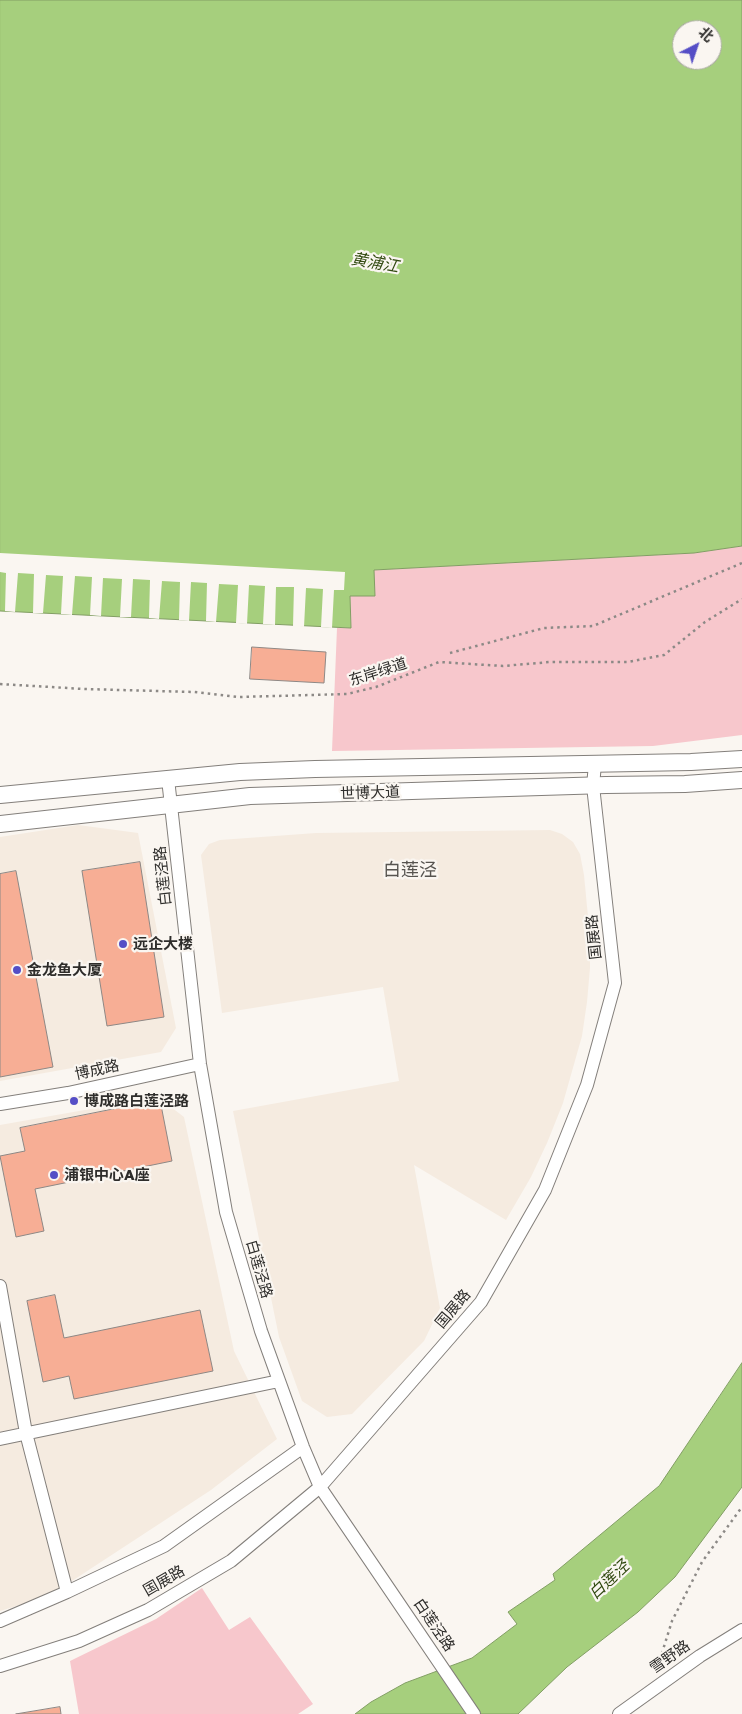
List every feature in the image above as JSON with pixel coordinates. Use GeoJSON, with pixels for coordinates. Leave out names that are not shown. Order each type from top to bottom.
{"type":"FeatureCollection","features":[{"type":"Feature","properties":{"kind":"main road","name":"世博大道"},"geometry":{"type":"LineString","coordinates":[[0,795],[240,772],[594,764],[742,758]]}},
{"type":"Feature","properties":{"kind":"main road","name":"世博大道"},"geometry":{"type":"LineString","coordinates":[[0,824],[250,796],[685,784],[742,780]]}},
{"type":"Feature","properties":{"kind":"street","name":"国展路"},"geometry":{"type":"LineString","coordinates":[[0,1666],[79,1641],[148,1610],[231,1561],[320,1487],[481,1302],[545,1190],[587,1085],[615,983],[593,786],[594,764]]}},
{"type":"Feature","properties":{"kind":"street","name":"白莲泾路"},"geometry":{"type":"LineString","coordinates":[[168,779],[200,1064],[226,1212],[261,1331],[303,1447],[320,1487],[474,1714]]}},
{"type":"Feature","properties":{"kind":"street","name":"博成路"},"geometry":{"type":"LineString","coordinates":[[0,1104],[68,1093],[200,1064]]}},
{"type":"Feature","properties":{"kind":"street"},"geometry":{"type":"LineString","coordinates":[[0,1286],[26,1433],[67,1592]]}},
{"type":"Feature","properties":{"kind":"street"},"geometry":{"type":"LineString","coordinates":[[0,1439],[279,1380]]}},
{"type":"Feature","properties":{"kind":"street","name":"国展路"},"geometry":{"type":"LineString","coordinates":[[0,1621],[164,1546],[303,1447]]}},
{"type":"Feature","properties":{"kind":"street","name":"雪野路"},"geometry":{"type":"LineString","coordinates":[[619,1714],[700,1656],[742,1630]]}},
{"type":"Feature","properties":{"kind":"path"},"geometry":{"type":"LineString","coordinates":[[450,653],[544,628],[593,626],[742,563]]}},
{"type":"Feature","properties":{"kind":"path","name":"东岸绿道"},"geometry":{"type":"LineString","coordinates":[[0,684],[84,689],[194,692],[239,697],[347,694],[376,687],[439,662],[503,666],[550,662],[628,662],[664,655],[705,622],[742,599]]}},
{"type":"Feature","properties":{"kind":"path"},"geometry":{"type":"LineString","coordinates":[[651,1690],[672,1620],[702,1562],[742,1507]]}},
{"type":"Feature","properties":{"kind":"shaded area"},"geometry":{"type":"Polygon","coordinates":[[[742,546],[742,735],[653,746],[332,751],[337,628],[351,628],[350,595],[373,570],[694,553],[742,546]]]}},
{"type":"Feature","properties":{"kind":"shaded area"},"geometry":{"type":"Polygon","coordinates":[[[78,825],[138,833],[176,1028],[161,1052],[0,1081],[0,837],[78,825]]]}},
{"type":"Feature","properties":{"kind":"shaded area"},"geometry":{"type":"Polygon","coordinates":[[[550,830],[562,834],[573,842],[580,854],[590,938],[590,968],[582,1036],[563,1103],[531,1177],[506,1220],[414,1165],[440,1308],[424,1341],[352,1414],[327,1417],[302,1401],[279,1337],[233,1111],[399,1081],[383,987],[222,1013],[201,855],[209,844],[220,840],[316,833],[550,830]]]}},
{"type":"Feature","properties":{"kind":"shaded area"},"geometry":{"type":"Polygon","coordinates":[[[158,1097],[184,1117],[234,1351],[277,1439],[211,1490],[49,1596],[0,1611],[0,1125],[158,1097]]]}},
{"type":"Feature","properties":{"kind":"shaded area"},"geometry":{"type":"Polygon","coordinates":[[[202,1588],[229,1630],[250,1617],[313,1704],[298,1714],[79,1714],[70,1661],[156,1619],[202,1588]]]}},
{"type":"Feature","properties":{"kind":"water","name":"黄浦江"},"geometry":{"type":"Polygon","coordinates":[[[0,0],[742,0],[742,546],[694,553],[374,570],[375,596],[350,596],[351,628],[0,611],[0,0]]]}},
{"type":"Feature","properties":{"kind":"water"},"geometry":{"type":"Polygon","coordinates":[[[742,1363],[742,1487],[675,1577],[638,1612],[567,1667],[518,1714],[355,1714],[371,1702],[405,1683],[472,1658],[517,1624],[508,1612],[555,1580],[553,1574],[659,1486],[742,1363]]]}},
{"type":"Feature","properties":{"kind":"pier"},"geometry":{"type":"Polygon","coordinates":[[[0,553],[345,572],[344,590],[334,590],[332,628],[321,627],[323,589],[306,588],[304,627],[293,626],[294,587],[276,587],[275,625],[263,624],[265,586],[249,585],[247,624],[236,623],[238,585],[219,584],[216,622],[206,621],[207,583],[191,582],[189,621],[179,620],[180,582],[162,581],[159,619],[149,618],[150,580],[133,579],[131,617],[120,617],[122,579],[103,578],[101,616],[90,615],[92,577],[75,576],[72,615],[61,614],[63,576],[46,575],[43,613],[33,613],[34,574],[18,573],[15,612],[5,611],[6,573],[0,572],[0,553]]]}},
{"type":"Feature","properties":{"kind":"building"},"geometry":{"type":"Polygon","coordinates":[[[252,647],[326,652],[324,683],[250,679],[252,647]]]}},
{"type":"Feature","properties":{"kind":"building","name":"远企大楼"},"geometry":{"type":"Polygon","coordinates":[[[140,862],[164,1017],[107,1026],[82,871],[140,862]]]}},
{"type":"Feature","properties":{"kind":"building","name":"金龙鱼大厦"},"geometry":{"type":"Polygon","coordinates":[[[16,871],[53,1067],[0,1077],[0,874],[16,871]]]}},
{"type":"Feature","properties":{"kind":"building","name":"浦银中心A座"},"geometry":{"type":"Polygon","coordinates":[[[160,1100],[172,1161],[35,1189],[44,1231],[16,1237],[0,1156],[25,1151],[20,1128],[160,1100]]]}},
{"type":"Feature","properties":{"kind":"building"},"geometry":{"type":"Polygon","coordinates":[[[55,1295],[64,1338],[200,1310],[213,1371],[74,1399],[69,1376],[43,1382],[27,1301],[55,1295]]]}},
{"type":"Feature","properties":{"kind":"building"},"geometry":{"type":"Polygon","coordinates":[[[60,1707],[61,1714],[16,1714],[60,1707]]]}},
{"type":"Feature","properties":{"kind":"place","name":"远企大楼"},"geometry":{"type":"Point","coordinates":[123,944]}},
{"type":"Feature","properties":{"kind":"place","name":"金龙鱼大厦"},"geometry":{"type":"Point","coordinates":[17,970]}},
{"type":"Feature","properties":{"kind":"place","name":"博成路白莲泾路"},"geometry":{"type":"Point","coordinates":[74,1101]}},
{"type":"Feature","properties":{"kind":"place","name":"浦银中心A座"},"geometry":{"type":"Point","coordinates":[54,1175]}},
{"type":"Feature","properties":{"kind":"district","name":"白莲泾"},"geometry":{"type":"Point","coordinates":[410,870]}}]}
